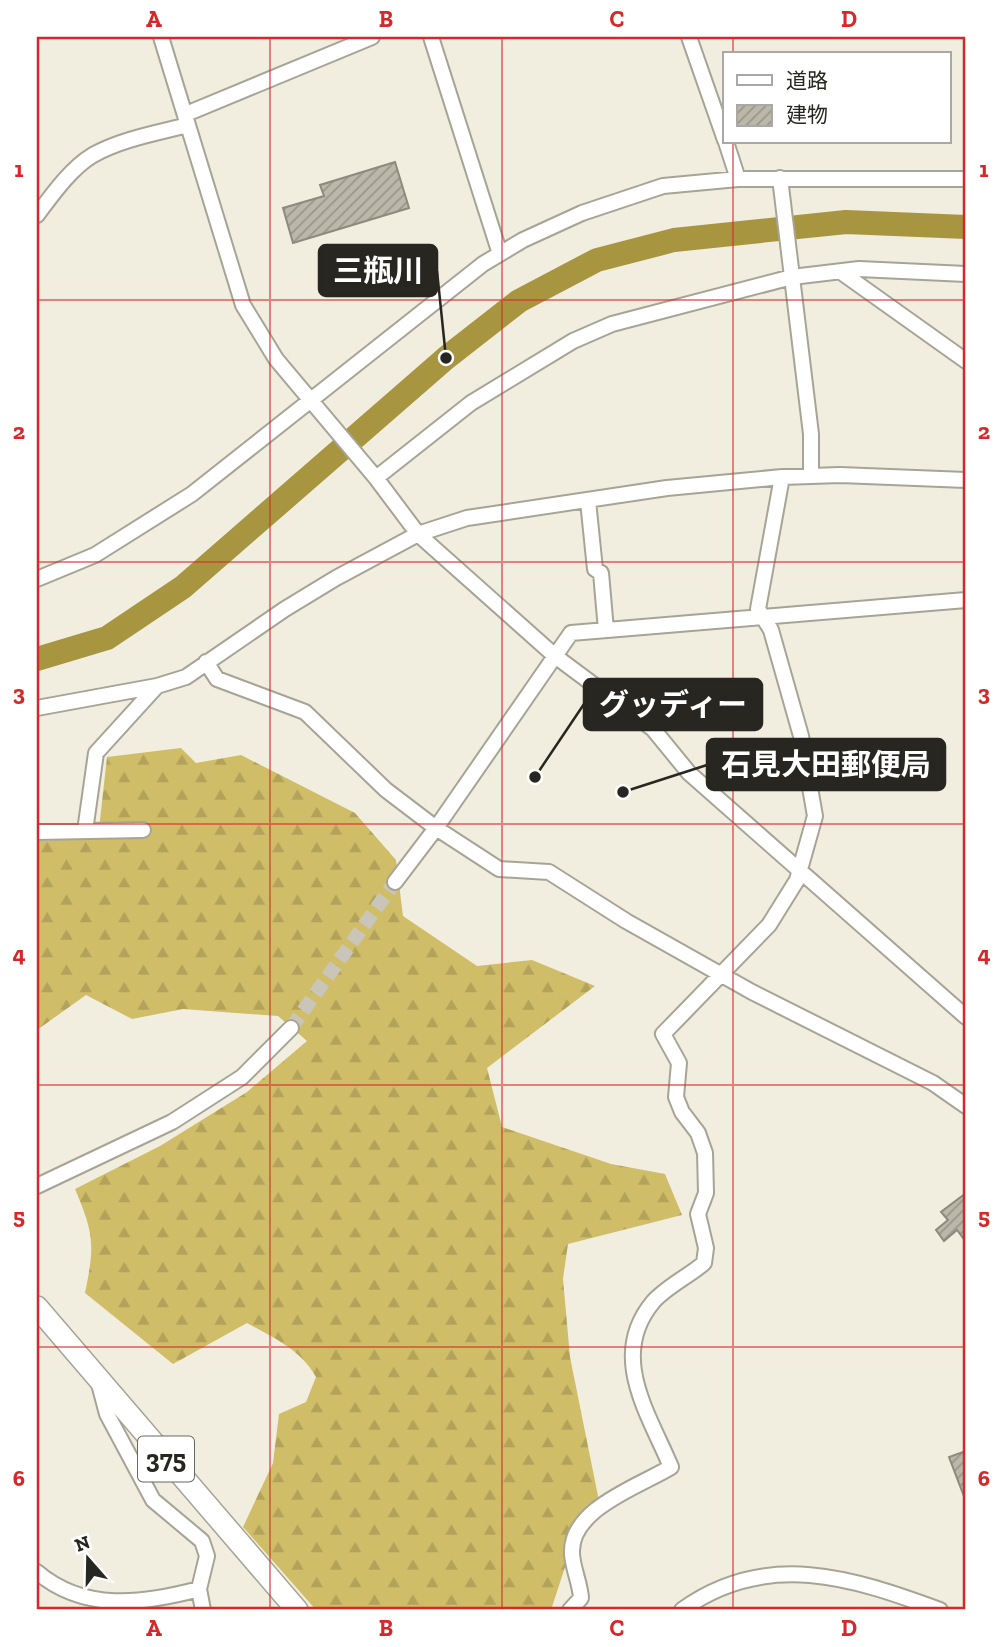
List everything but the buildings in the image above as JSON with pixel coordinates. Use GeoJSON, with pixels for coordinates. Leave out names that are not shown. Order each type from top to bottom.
{"type":"FeatureCollection","features":[{"type":"Feature","properties":{"kind":"highway","name":"375"},"geometry":{"type":"LineString","coordinates":[[37,1307],[297,1610]]}},
{"type":"Feature","properties":{"kind":"street"},"geometry":{"type":"LineString","coordinates":[[161,37],[243,305],[276,359],[376,478],[418,534],[555,656],[653,729],[689,773],[966,1017]]}},
{"type":"Feature","properties":{"kind":"street"},"geometry":{"type":"LineString","coordinates":[[37,215],[58,188],[92,156],[187,120],[372,37]]}},
{"type":"Feature","properties":{"kind":"street"},"geometry":{"type":"LineString","coordinates":[[431,37],[500,254]]}},
{"type":"Feature","properties":{"kind":"street"},"geometry":{"type":"LineString","coordinates":[[689,37],[723,135]]}},
{"type":"Feature","properties":{"kind":"street"},"geometry":{"type":"LineString","coordinates":[[726,144],[738,179]]}},
{"type":"Feature","properties":{"kind":"street"},"geometry":{"type":"LineString","coordinates":[[37,579],[96,555],[164,513],[500,254],[582,213],[663,186],[738,179],[780,184],[966,179]]}},
{"type":"Feature","properties":{"kind":"street"},"geometry":{"type":"LineString","coordinates":[[780,184],[811,434],[811,475]]}},
{"type":"Feature","properties":{"kind":"street"},"geometry":{"type":"LineString","coordinates":[[376,478],[471,403],[573,341],[612,324],[791,270],[841,272],[859,269],[966,274]]}},
{"type":"Feature","properties":{"kind":"street"},"geometry":{"type":"LineString","coordinates":[[841,272],[966,361]]}},
{"type":"Feature","properties":{"kind":"street"},"geometry":{"type":"LineString","coordinates":[[37,708],[157,686],[186,677],[285,609],[418,534],[467,518],[703,484],[782,477],[811,475],[966,480]]}},
{"type":"Feature","properties":{"kind":"street"},"geometry":{"type":"LineString","coordinates":[[570,1610],[581,1598],[572,1554],[574,1537],[591,1516],[617,1493],[671,1467],[634,1380],[632,1350],[641,1323],[654,1301],[704,1263],[706,1248],[698,1213],[706,1193],[705,1153],[698,1133],[682,1112],[676,1097],[679,1063],[663,1034],[769,925],[797,880],[815,816],[801,736],[765,619],[758,609],[782,477]]}},
{"type":"Feature","properties":{"kind":"street"},"geometry":{"type":"LineString","coordinates":[[587,501],[595,569],[601,573],[606,630]]}},
{"type":"Feature","properties":{"kind":"street"},"geometry":{"type":"LineString","coordinates":[[395,882],[436,828],[571,633],[765,619],[966,600]]}},
{"type":"Feature","properties":{"kind":"street"},"geometry":{"type":"LineString","coordinates":[[206,662],[218,679],[305,712],[386,790],[436,828],[499,869],[549,872],[626,921],[723,975],[933,1083],[966,1106]]}},
{"type":"Feature","properties":{"kind":"street"},"geometry":{"type":"LineString","coordinates":[[85,831],[96,753],[157,686]]}},
{"type":"Feature","properties":{"kind":"street"},"geometry":{"type":"LineString","coordinates":[[37,832],[143,830]]}},
{"type":"Feature","properties":{"kind":"street"},"geometry":{"type":"LineString","coordinates":[[37,1186],[172,1122],[242,1077],[291,1028]]}},
{"type":"Feature","properties":{"kind":"street"},"geometry":{"type":"LineString","coordinates":[[98,1379],[107,1414],[153,1500],[202,1541],[207,1556],[199,1589],[203,1610]]}},
{"type":"Feature","properties":{"kind":"street"},"geometry":{"type":"LineString","coordinates":[[37,1572],[67,1591],[97,1601],[158,1599],[199,1589]]}},
{"type":"Feature","properties":{"kind":"street"},"geometry":{"type":"LineString","coordinates":[[682,1610],[728,1587],[789,1573],[827,1575],[853,1581],[940,1610]]}},
{"type":"Feature","properties":{"kind":"green space"},"geometry":{"type":"Polygon","coordinates":[[[181,748],[196,763],[241,755],[355,813],[396,860],[403,916],[477,966],[532,960],[595,986],[487,1068],[502,1127],[611,1164],[665,1174],[682,1215],[568,1244],[563,1279],[570,1357],[599,1501],[567,1561],[551,1610],[316,1610],[243,1527],[273,1463],[279,1414],[306,1402],[316,1377],[310,1368],[286,1346],[247,1323],[173,1364],[85,1293],[91,1240],[86,1217],[75,1189],[160,1146],[247,1092],[307,1041],[278,1016],[183,1009],[132,1019],[86,995],[37,1030],[37,841],[98,838],[107,757],[181,748]]]}},
{"type":"Feature","properties":{"kind":"waterway"},"geometry":{"type":"LineString","coordinates":[[37,659],[107,638],[183,587],[446,358],[519,301],[597,260],[674,240],[846,222],[966,227]]}},
{"type":"Feature","properties":{"kind":"tunnel"},"geometry":{"type":"LineString","coordinates":[[291,1028],[395,882]]}},
{"type":"Feature","properties":{"kind":"place","name":"三瓶川"},"geometry":{"type":"Point","coordinates":[446,358]}},
{"type":"Feature","properties":{"kind":"place","name":"グッディー"},"geometry":{"type":"Point","coordinates":[535,777]}},
{"type":"Feature","properties":{"kind":"place","name":"石見大田郵便局"},"geometry":{"type":"Point","coordinates":[623,792]}}]}
